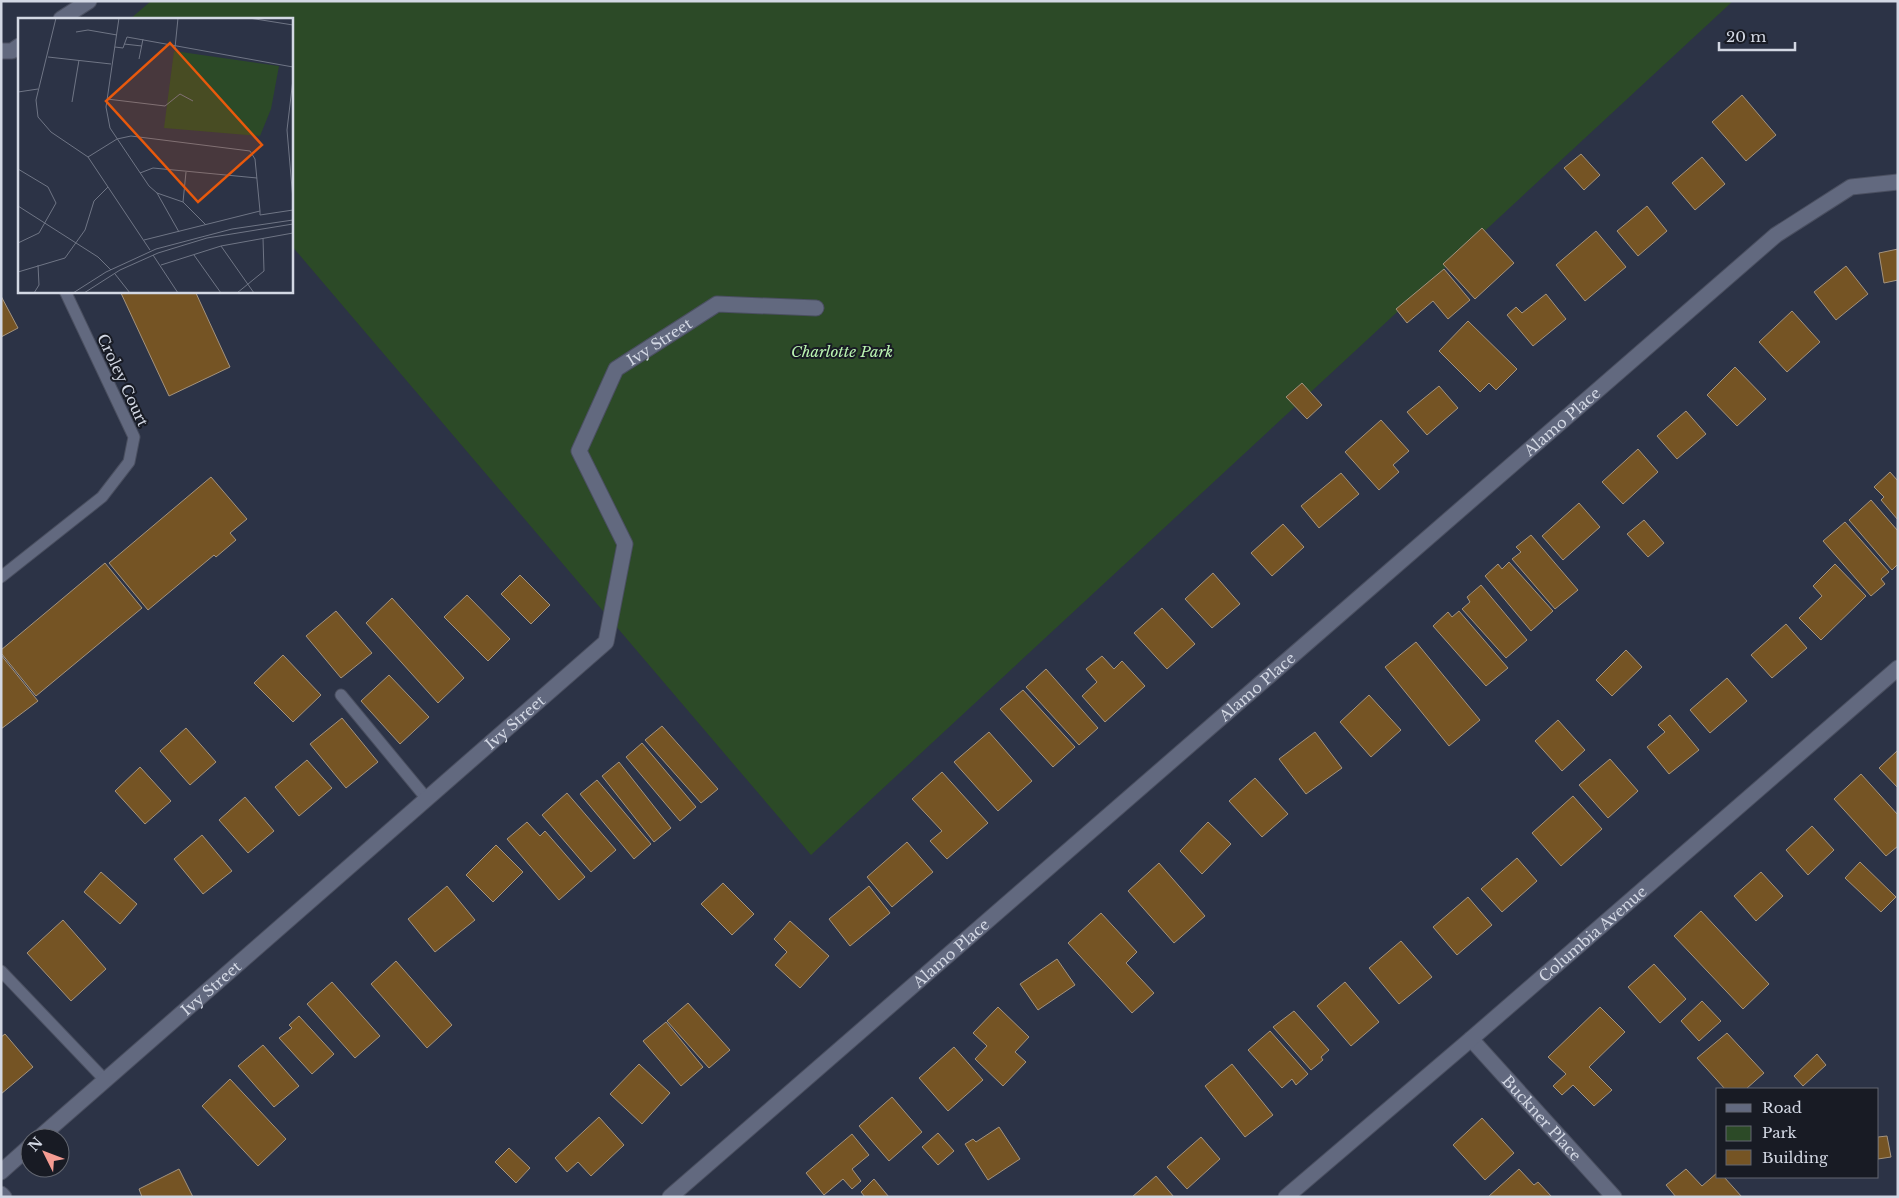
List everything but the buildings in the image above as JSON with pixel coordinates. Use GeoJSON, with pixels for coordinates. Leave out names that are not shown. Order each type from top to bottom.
{"type":"FeatureCollection","features":[{"type":"Feature","properties":{"kind":"street"},"geometry":{"type":"LineString","coordinates":[[64,18],[89,1]]}},
{"type":"Feature","properties":{"kind":"street"},"geometry":{"type":"LineString","coordinates":[[1,51],[12,51],[18,47]]}},
{"type":"Feature","properties":{"kind":"street","name":"Alamo Place"},"geometry":{"type":"LineString","coordinates":[[670,1197],[1776,235],[1851,187],[1898,182]]}},
{"type":"Feature","properties":{"kind":"street","name":"Ivy Street"},"geometry":{"type":"LineString","coordinates":[[50,1128],[606,642],[625,544],[579,451],[616,369],[717,304],[816,308]]}},
{"type":"Feature","properties":{"kind":"street","name":"Columbia Avenue"},"geometry":{"type":"LineString","coordinates":[[1286,1197],[1898,668]]}},
{"type":"Feature","properties":{"kind":"street","name":"Buckner Place"},"geometry":{"type":"LineString","coordinates":[[1471,1039],[1614,1197]]}},
{"type":"Feature","properties":{"kind":"street"},"geometry":{"type":"LineString","coordinates":[[1,1172],[20,1155]]}},
{"type":"Feature","properties":{"kind":"lane","name":"Croley Court"},"geometry":{"type":"LineString","coordinates":[[1,578],[102,497],[128,462],[134,437],[65,292]]}},
{"type":"Feature","properties":{"kind":"lane"},"geometry":{"type":"LineString","coordinates":[[342,695],[427,799]]}},
{"type":"Feature","properties":{"kind":"lane"},"geometry":{"type":"LineString","coordinates":[[1,971],[105,1080]]}},
{"type":"Feature","properties":{"kind":"green space","name":"Charlotte Park"},"geometry":{"type":"Polygon","coordinates":[[[151,1],[1733,1],[811,855],[292,246],[292,18],[131,18],[151,1]]]}}]}
